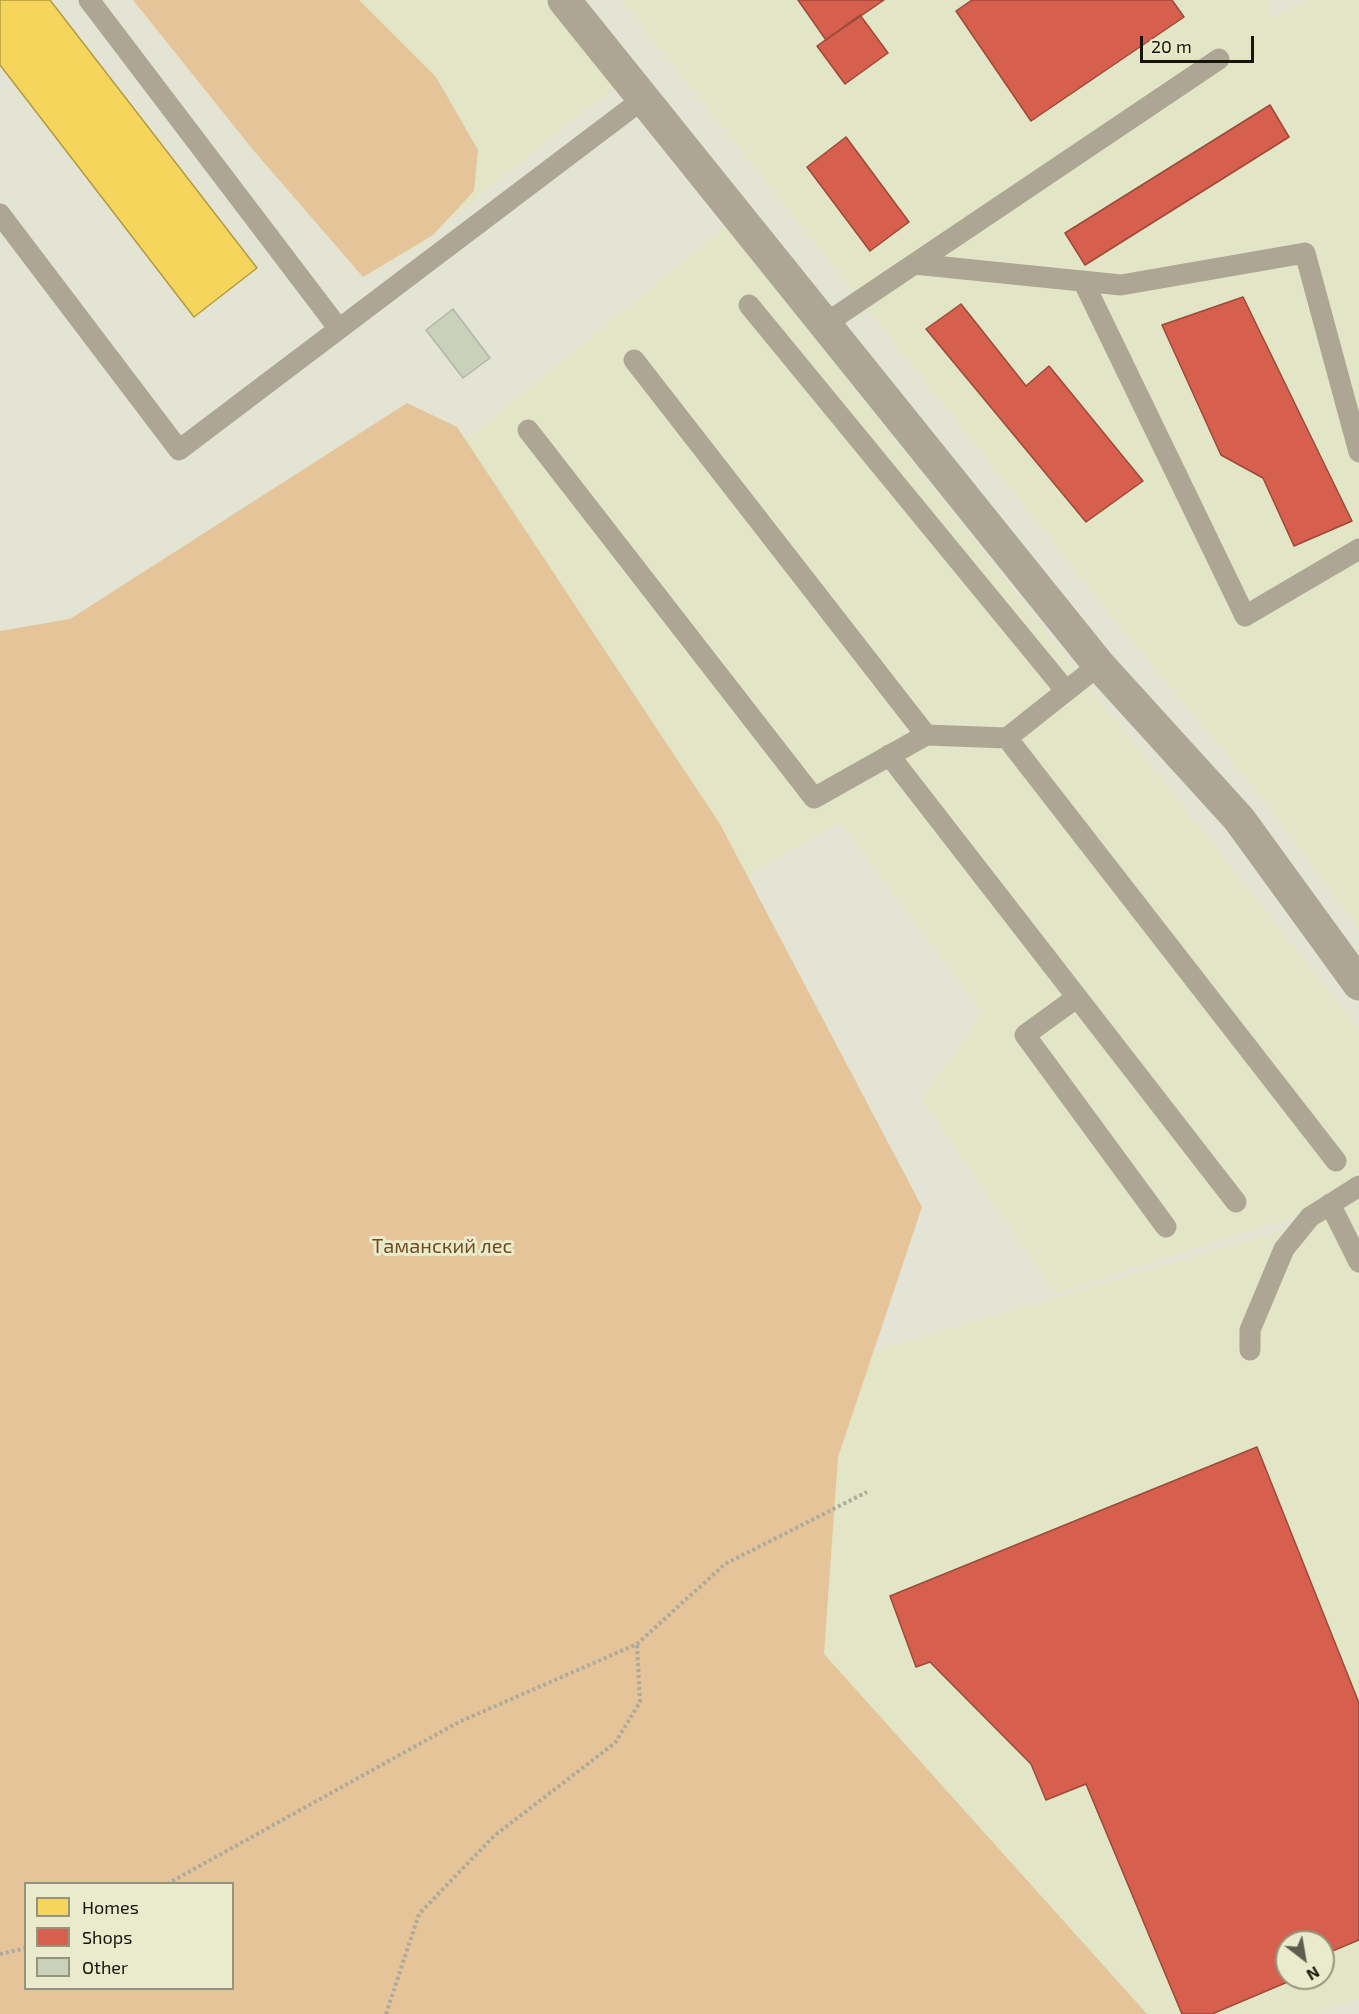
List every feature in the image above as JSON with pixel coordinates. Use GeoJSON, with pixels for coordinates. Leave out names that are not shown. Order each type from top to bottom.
{"type":"FeatureCollection","features":[{"type":"Feature","properties":{"kind":"street"},"geometry":{"type":"LineString","coordinates":[[564,0],[1099,665],[1239,819],[1359,984]]}},
{"type":"Feature","properties":{"kind":"lane"},"geometry":{"type":"LineString","coordinates":[[90,0],[339,329]]}},
{"type":"Feature","properties":{"kind":"lane"},"geometry":{"type":"LineString","coordinates":[[825,324],[1219,59]]}},
{"type":"Feature","properties":{"kind":"lane"},"geometry":{"type":"LineString","coordinates":[[0,214],[179,450],[644,99]]}},
{"type":"Feature","properties":{"kind":"lane"},"geometry":{"type":"LineString","coordinates":[[914,264],[1121,285],[1305,253],[1359,452]]}},
{"type":"Feature","properties":{"kind":"lane"},"geometry":{"type":"LineString","coordinates":[[1083,281],[1245,616],[1359,549]]}},
{"type":"Feature","properties":{"kind":"lane"},"geometry":{"type":"LineString","coordinates":[[749,305],[1066,691]]}},
{"type":"Feature","properties":{"kind":"lane"},"geometry":{"type":"LineString","coordinates":[[634,360],[926,735]]}},
{"type":"Feature","properties":{"kind":"lane"},"geometry":{"type":"LineString","coordinates":[[528,430],[814,798],[926,735],[1008,738],[1099,665]]}},
{"type":"Feature","properties":{"kind":"lane"},"geometry":{"type":"LineString","coordinates":[[1008,738],[1336,1161]]}},
{"type":"Feature","properties":{"kind":"lane"},"geometry":{"type":"LineString","coordinates":[[889,755],[1236,1202]]}},
{"type":"Feature","properties":{"kind":"lane"},"geometry":{"type":"LineString","coordinates":[[1076,998],[1025,1035],[1166,1227]]}},
{"type":"Feature","properties":{"kind":"lane"},"geometry":{"type":"LineString","coordinates":[[1250,1350],[1250,1330],[1284,1249],[1310,1217],[1359,1186]]}},
{"type":"Feature","properties":{"kind":"lane"},"geometry":{"type":"LineString","coordinates":[[1330,1204],[1359,1262]]}},
{"type":"Feature","properties":{"kind":"path"},"geometry":{"type":"LineString","coordinates":[[171,1882],[459,1722],[637,1644],[724,1564],[867,1492]]}},
{"type":"Feature","properties":{"kind":"path"},"geometry":{"type":"LineString","coordinates":[[386,2014],[419,1914],[494,1836],[615,1743],[640,1702],[637,1644]]}},
{"type":"Feature","properties":{"kind":"path"},"geometry":{"type":"LineString","coordinates":[[0,1954],[24,1948]]}},
{"type":"Feature","properties":{"kind":"shaded area"},"geometry":{"type":"Polygon","coordinates":[[[219,0],[544,0],[615,86],[410,252],[219,0]]]}},
{"type":"Feature","properties":{"kind":"shaded area"},"geometry":{"type":"Polygon","coordinates":[[[621,0],[1269,0],[1273,18],[1308,0],[1359,0],[1359,930],[1262,798],[1121,628],[621,0]]]}},
{"type":"Feature","properties":{"kind":"shaded area"},"geometry":{"type":"Polygon","coordinates":[[[726,226],[1359,1029],[1359,1172],[1293,1217],[1056,1294],[921,1099],[983,1013],[840,822],[742,879],[438,463],[726,226]]]}},
{"type":"Feature","properties":{"kind":"shaded area"},"geometry":{"type":"Polygon","coordinates":[[[1359,1178],[1359,1999],[1311,2014],[1104,2014],[748,1668],[734,1392],[1284,1230],[1359,1178]]]}},
{"type":"Feature","properties":{"kind":"green space"},"geometry":{"type":"Polygon","coordinates":[[[133,0],[359,0],[436,77],[478,150],[474,191],[433,235],[363,277],[254,151],[133,0]]]}},
{"type":"Feature","properties":{"kind":"green space","name":"Таманский лес"},"geometry":{"type":"Polygon","coordinates":[[[407,403],[457,427],[720,824],[922,1207],[838,1457],[824,1654],[1147,2014],[0,2014],[0,631],[70,619],[407,403]]]}},
{"type":"Feature","properties":{"kind":"building: Homes"},"geometry":{"type":"Polygon","coordinates":[[[0,0],[50,0],[257,268],[194,317],[0,65],[0,0]]]}},
{"type":"Feature","properties":{"kind":"building: Shops"},"geometry":{"type":"Polygon","coordinates":[[[798,0],[884,0],[826,40],[798,0]]]}},
{"type":"Feature","properties":{"kind":"building: Shops"},"geometry":{"type":"Polygon","coordinates":[[[972,0],[1172,0],[1184,17],[1031,121],[956,11],[972,0]]]}},
{"type":"Feature","properties":{"kind":"building: Shops"},"geometry":{"type":"Polygon","coordinates":[[[860,15],[888,53],[845,84],[817,46],[860,15]]]}},
{"type":"Feature","properties":{"kind":"building: Shops"},"geometry":{"type":"Polygon","coordinates":[[[1270,105],[1289,137],[1085,265],[1065,233],[1270,105]]]}},
{"type":"Feature","properties":{"kind":"building: Shops"},"geometry":{"type":"Polygon","coordinates":[[[846,137],[909,222],[870,251],[807,167],[846,137]]]}},
{"type":"Feature","properties":{"kind":"building: Shops"},"geometry":{"type":"Polygon","coordinates":[[[1243,297],[1352,521],[1294,546],[1263,478],[1221,455],[1162,325],[1243,297]]]}},
{"type":"Feature","properties":{"kind":"building: Shops"},"geometry":{"type":"Polygon","coordinates":[[[961,304],[1026,386],[1049,366],[1143,481],[1086,522],[926,329],[961,304]]]}},
{"type":"Feature","properties":{"kind":"building: Shops"},"geometry":{"type":"Polygon","coordinates":[[[1257,1447],[1359,1703],[1359,1940],[1335,1950],[1335,1930],[1275,1930],[1275,1987],[1212,2014],[1182,2014],[1086,1784],[1046,1800],[1031,1764],[930,1662],[916,1667],[890,1596],[1257,1447]]]}},
{"type":"Feature","properties":{"kind":"building: Other"},"geometry":{"type":"Polygon","coordinates":[[[453,309],[490,358],[463,378],[426,330],[453,309]]]}}]}
